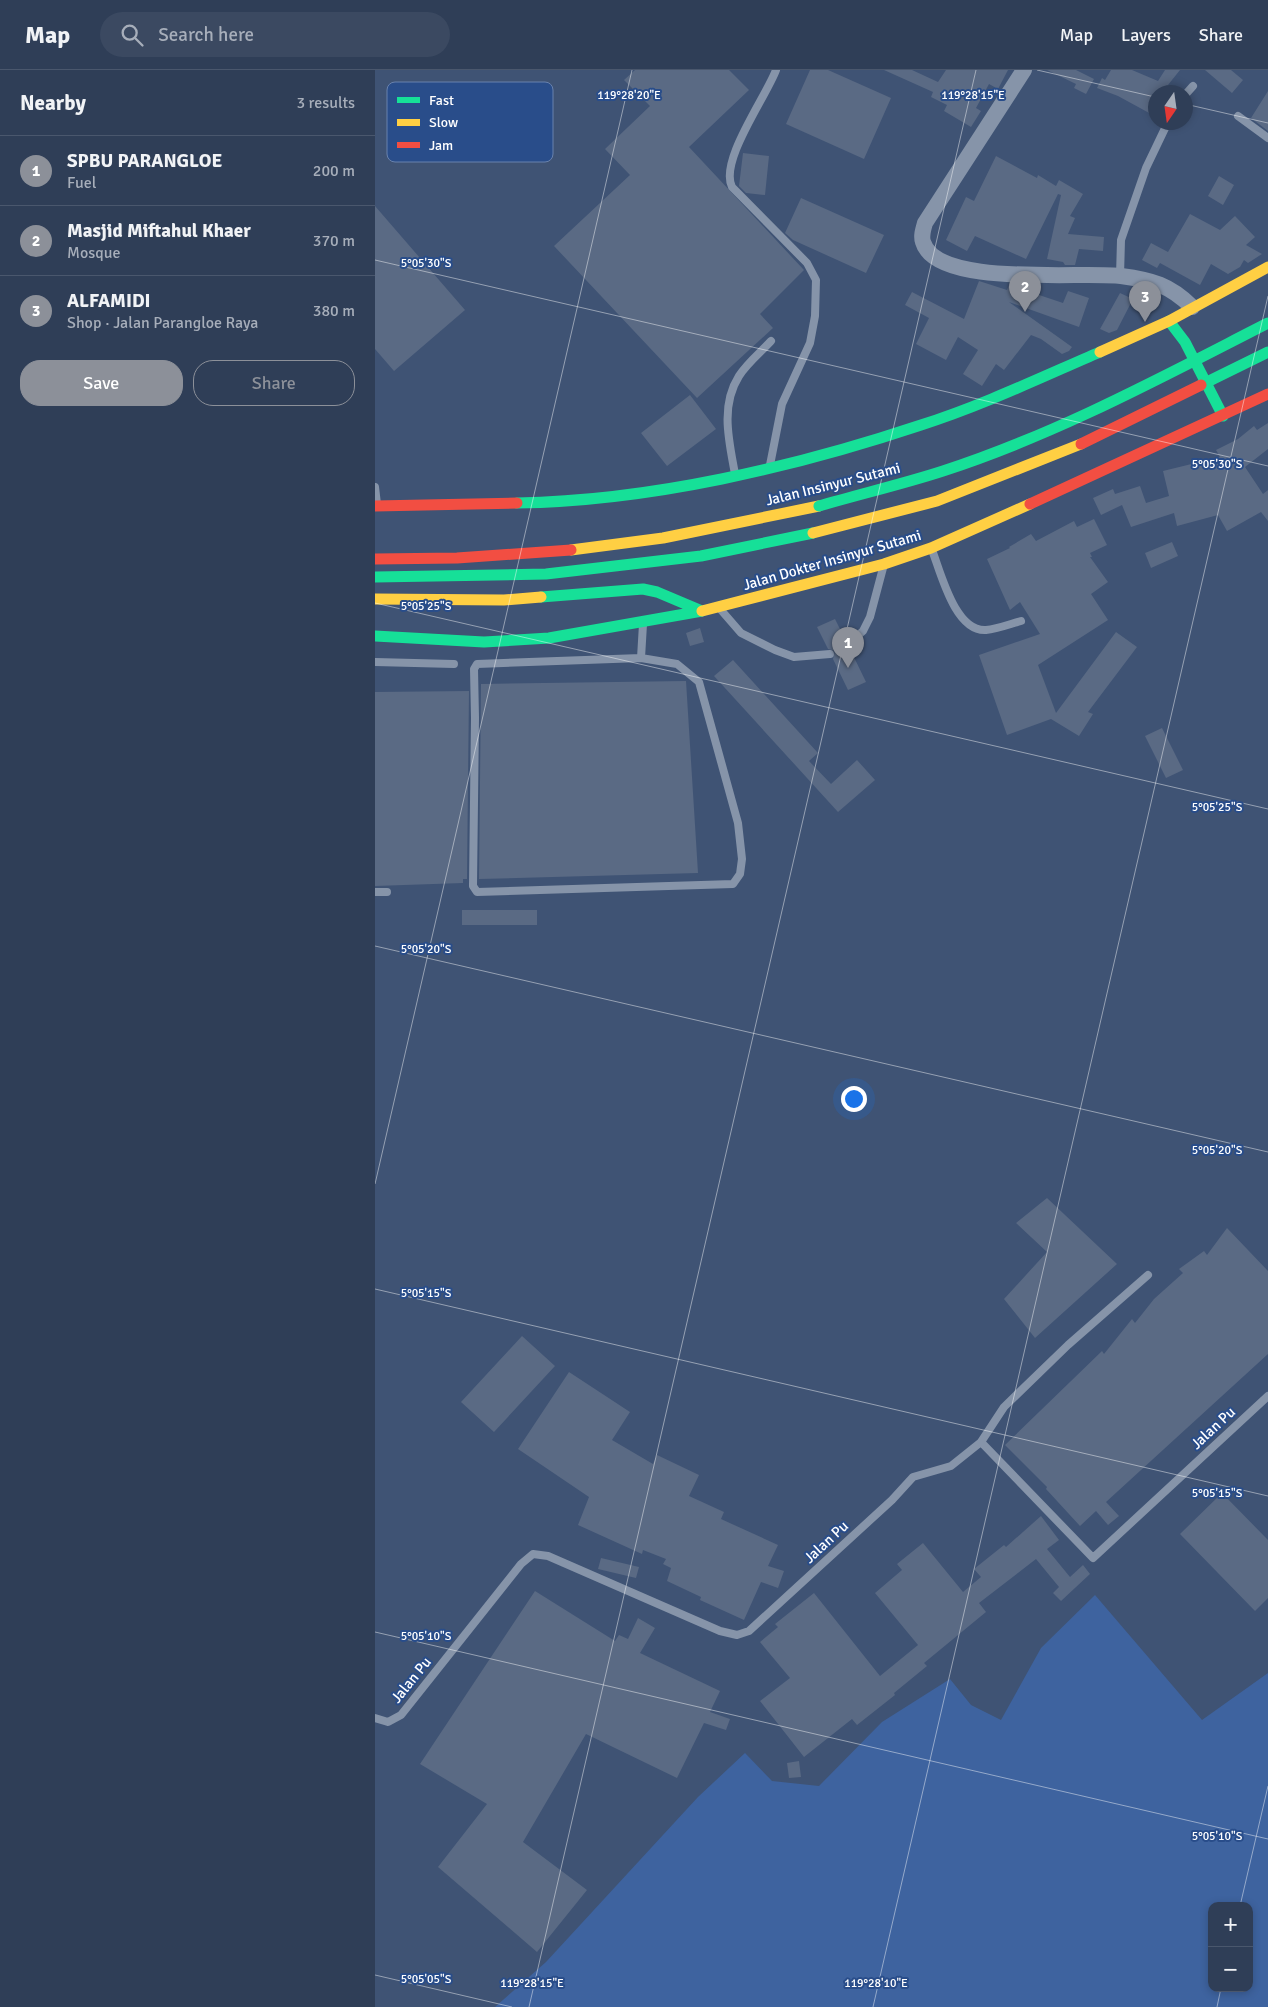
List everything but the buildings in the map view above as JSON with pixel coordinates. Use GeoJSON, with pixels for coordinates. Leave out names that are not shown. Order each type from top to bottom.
{"type":"FeatureCollection","features":[{"type":"Feature","properties":{"kind":"main road"},"geometry":{"type":"LineString","coordinates":[[376,506],[545,503],[610,498],[769,469],[922,425],[1049,374],[1169,320],[1268,268]]}},
{"type":"Feature","properties":{"kind":"main road"},"geometry":{"type":"LineString","coordinates":[[1169,320],[1185,342],[1223,416]]}},
{"type":"Feature","properties":{"kind":"main road","name":"Jalan Insinyur Sutami"},"geometry":{"type":"LineString","coordinates":[[375,559],[547,552],[623,544],[702,531],[819,506],[943,471],[1060,426],[1129,394],[1268,323]]}},
{"type":"Feature","properties":{"kind":"main road"},"geometry":{"type":"LineString","coordinates":[[375,577],[412,578],[546,574],[701,556],[813,533],[937,501],[1073,450],[1268,352]]}},
{"type":"Feature","properties":{"kind":"main road","name":"Jalan Dokter Insinyur Sutami"},"geometry":{"type":"LineString","coordinates":[[375,636],[484,642],[549,638],[718,608],[884,564],[931,548],[1268,394]]}},
{"type":"Feature","properties":{"kind":"main road"},"geometry":{"type":"LineString","coordinates":[[375,598],[503,600],[635,588],[657,592],[702,611]]}},
{"type":"Feature","properties":{"kind":"street"},"geometry":{"type":"LineString","coordinates":[[1024,70],[925,224],[922,235],[923,243],[943,263],[980,273],[1120,276],[1171,288],[1192,307]]}},
{"type":"Feature","properties":{"kind":"lane"},"geometry":{"type":"LineString","coordinates":[[769,469],[782,404],[810,344],[815,316],[816,280],[807,263],[732,187],[728,174],[729,166],[776,70]]}},
{"type":"Feature","properties":{"kind":"lane"},"geometry":{"type":"LineString","coordinates":[[1238,116],[1268,138]]}},
{"type":"Feature","properties":{"kind":"lane"},"geometry":{"type":"LineString","coordinates":[[1120,276],[1121,240],[1147,168],[1164,130]]}},
{"type":"Feature","properties":{"kind":"lane"},"geometry":{"type":"LineString","coordinates":[[735,476],[727,431],[731,392],[740,375],[771,341]]}},
{"type":"Feature","properties":{"kind":"lane"},"geometry":{"type":"LineString","coordinates":[[375,487],[376,506]]}},
{"type":"Feature","properties":{"kind":"lane"},"geometry":{"type":"LineString","coordinates":[[931,548],[957,613],[965,621],[985,630],[1021,620]]}},
{"type":"Feature","properties":{"kind":"lane"},"geometry":{"type":"LineString","coordinates":[[848,644],[863,631],[870,617],[877,597],[884,564]]}},
{"type":"Feature","properties":{"kind":"lane"},"geometry":{"type":"LineString","coordinates":[[718,608],[741,633],[775,650],[794,657],[831,654]]}},
{"type":"Feature","properties":{"kind":"lane"},"geometry":{"type":"LineString","coordinates":[[641,658],[643,622]]}},
{"type":"Feature","properties":{"kind":"lane"},"geometry":{"type":"LineString","coordinates":[[641,658],[677,664],[699,682],[738,823],[742,859],[740,874],[733,884],[477,892],[473,886],[474,669],[477,664],[641,658]]}},
{"type":"Feature","properties":{"kind":"lane"},"geometry":{"type":"LineString","coordinates":[[375,662],[455,664]]}},
{"type":"Feature","properties":{"kind":"lane"},"geometry":{"type":"LineString","coordinates":[[375,892],[387,892]]}},
{"type":"Feature","properties":{"kind":"lane"},"geometry":{"type":"LineString","coordinates":[[981,1442],[1004,1407],[1149,1275]]}},
{"type":"Feature","properties":{"kind":"lane","name":"Jalan Pu"},"geometry":{"type":"LineString","coordinates":[[375,1718],[388,1722],[401,1715],[521,1564],[533,1554],[548,1556],[719,1631],[737,1635],[749,1631],[892,1500],[913,1477],[951,1466],[981,1442],[1093,1558],[1268,1396]]}},
{"type":"Feature","properties":{"kind":"shaded area"},"geometry":{"type":"Polygon","coordinates":[[[1095,1595],[1202,1720],[1268,1673],[1268,2007],[495,2007],[546,1962],[698,1797],[745,1753],[772,1781],[819,1786],[882,1722],[950,1679],[971,1705],[1001,1720],[1041,1648],[1095,1595]]]}},
{"type":"Feature","properties":{"kind":"traffic: fast"},"geometry":{"type":"LineString","coordinates":[[1169,321],[1185,342],[1223,416]]}},
{"type":"Feature","properties":{"kind":"traffic: fast"},"geometry":{"type":"LineString","coordinates":[[819,506],[943,471],[1027,440],[1109,403],[1268,323]]}},
{"type":"Feature","properties":{"kind":"traffic: fast"},"geometry":{"type":"LineString","coordinates":[[517,503],[619,496],[670,489],[773,468],[921,425],[1011,391],[1100,352]]}},
{"type":"Feature","properties":{"kind":"traffic: fast"},"geometry":{"type":"LineString","coordinates":[[1201,385],[1268,352]]}},
{"type":"Feature","properties":{"kind":"traffic: fast"},"geometry":{"type":"LineString","coordinates":[[375,577],[546,574],[701,556],[813,533]]}},
{"type":"Feature","properties":{"kind":"traffic: fast"},"geometry":{"type":"LineString","coordinates":[[541,597],[643,589],[657,592],[702,611]]}},
{"type":"Feature","properties":{"kind":"traffic: fast"},"geometry":{"type":"LineString","coordinates":[[375,636],[484,642],[549,638],[702,611]]}},
{"type":"Feature","properties":{"kind":"traffic: slow"},"geometry":{"type":"LineString","coordinates":[[1100,352],[1169,321],[1268,267]]}},
{"type":"Feature","properties":{"kind":"traffic: slow"},"geometry":{"type":"LineString","coordinates":[[813,533],[937,501],[1081,444]]}},
{"type":"Feature","properties":{"kind":"traffic: slow"},"geometry":{"type":"LineString","coordinates":[[702,611],[884,564],[931,548],[1030,504]]}},
{"type":"Feature","properties":{"kind":"traffic: slow"},"geometry":{"type":"LineString","coordinates":[[571,550],[663,538],[819,506]]}},
{"type":"Feature","properties":{"kind":"traffic: slow"},"geometry":{"type":"LineString","coordinates":[[375,599],[504,600],[541,597]]}},
{"type":"Feature","properties":{"kind":"traffic: jam"},"geometry":{"type":"LineString","coordinates":[[1081,444],[1201,385]]}},
{"type":"Feature","properties":{"kind":"traffic: jam"},"geometry":{"type":"LineString","coordinates":[[1030,504],[1268,394]]}},
{"type":"Feature","properties":{"kind":"traffic: jam"},"geometry":{"type":"LineString","coordinates":[[375,506],[517,503]]}},
{"type":"Feature","properties":{"kind":"traffic: jam"},"geometry":{"type":"LineString","coordinates":[[375,559],[457,558],[571,550]]}},
{"type":"Feature","properties":{"kind":"place","name":"Masjid Miftahul Khaer"},"geometry":{"type":"Point","coordinates":[1025,312]}},
{"type":"Feature","properties":{"kind":"place","name":"ALFAMIDI"},"geometry":{"type":"Point","coordinates":[1145,322]}},
{"type":"Feature","properties":{"kind":"place","name":"SPBU PARANGLOE"},"geometry":{"type":"Point","coordinates":[848,668]}}]}
